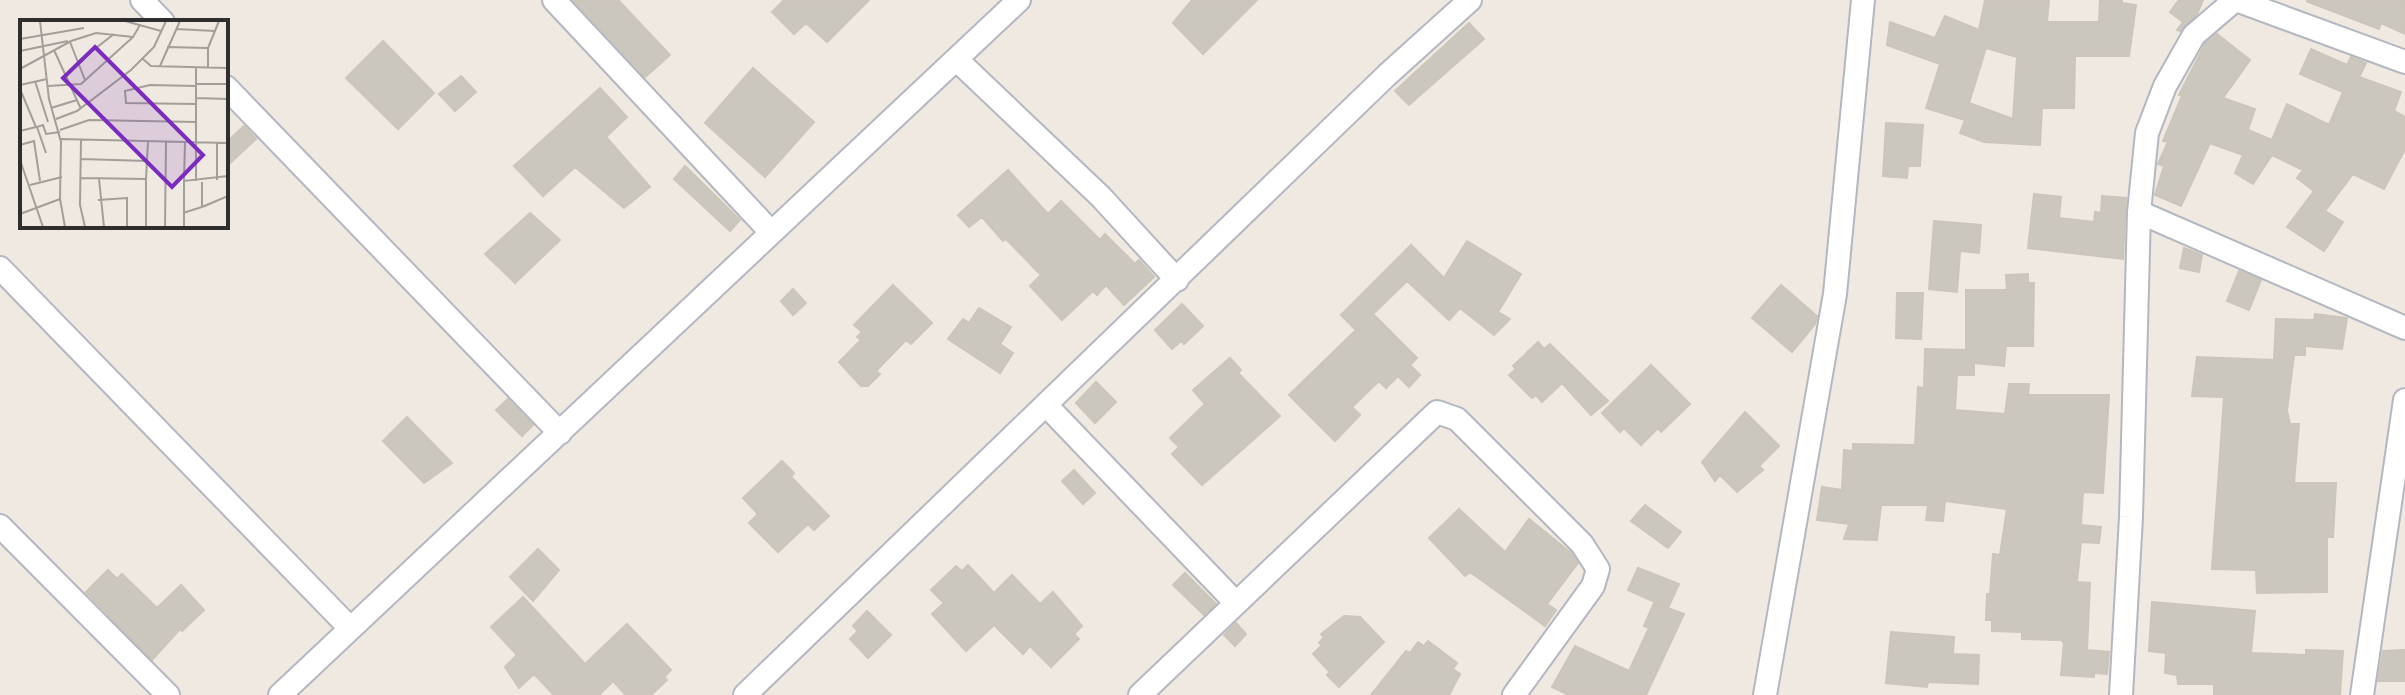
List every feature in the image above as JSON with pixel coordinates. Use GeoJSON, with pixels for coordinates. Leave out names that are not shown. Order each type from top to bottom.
{"type":"FeatureCollection","features":[{"type":"Feature","properties":{"kind":"street"},"geometry":{"type":"LineString","coordinates":[[142,0],[161,20]]}},
{"type":"Feature","properties":{"kind":"street"},"geometry":{"type":"LineString","coordinates":[[280,695],[349,627],[686,317],[770,231],[1019,0]]}},
{"type":"Feature","properties":{"kind":"street"},"geometry":{"type":"LineString","coordinates":[[745,695],[1387,75],[1470,0]]}},
{"type":"Feature","properties":{"kind":"street"},"geometry":{"type":"LineString","coordinates":[[1765,695],[1835,294],[1863,0]]}},
{"type":"Feature","properties":{"kind":"street"},"geometry":{"type":"LineString","coordinates":[[2121,695],[2131,517],[2139,212],[2147,133],[2165,86],[2194,35],[2235,0],[2405,62]]}},
{"type":"Feature","properties":{"kind":"street"},"geometry":{"type":"LineString","coordinates":[[563,3],[770,231]]}},
{"type":"Feature","properties":{"kind":"street"},"geometry":{"type":"LineString","coordinates":[[957,60],[1101,197],[1177,280]]}},
{"type":"Feature","properties":{"kind":"street"},"geometry":{"type":"LineString","coordinates":[[228,89],[560,433]]}},
{"type":"Feature","properties":{"kind":"street"},"geometry":{"type":"LineString","coordinates":[[2139,212],[2405,328]]}},
{"type":"Feature","properties":{"kind":"street"},"geometry":{"type":"LineString","coordinates":[[0,268],[349,627]]}},
{"type":"Feature","properties":{"kind":"street"},"geometry":{"type":"LineString","coordinates":[[2362,695],[2405,400]]}},
{"type":"Feature","properties":{"kind":"street"},"geometry":{"type":"LineString","coordinates":[[1046,405],[1236,603]]}},
{"type":"Feature","properties":{"kind":"street"},"geometry":{"type":"LineString","coordinates":[[1140,695],[1437,412],[1457,419],[1582,544],[1598,569],[1593,586],[1514,695]]}},
{"type":"Feature","properties":{"kind":"street"},"geometry":{"type":"LineString","coordinates":[[0,526],[168,695]]}},
{"type":"Feature","properties":{"kind":"building"},"geometry":{"type":"Polygon","coordinates":[[[573,0],[618,0],[670,55],[645,77],[573,0]]]}},
{"type":"Feature","properties":{"kind":"building"},"geometry":{"type":"Polygon","coordinates":[[[784,0],[869,0],[827,42],[806,23],[794,34],[772,12],[784,0]]]}},
{"type":"Feature","properties":{"kind":"building"},"geometry":{"type":"Polygon","coordinates":[[[1192,0],[1257,0],[1203,54],[1173,23],[1192,0]]]}},
{"type":"Feature","properties":{"kind":"building"},"geometry":{"type":"Polygon","coordinates":[[[1985,0],[2049,0],[2047,22],[2099,22],[2100,0],[2122,0],[2122,3],[2136,5],[2129,56],[2075,56],[2074,108],[2042,108],[2040,145],[1984,142],[1960,133],[1965,120],[1926,108],[1940,64],[1887,45],[1890,22],[1935,38],[1945,16],[1979,30],[1985,0]],[[1986,48],[1969,103],[2013,119],[2017,57],[1986,48]]]}},
{"type":"Feature","properties":{"kind":"building"},"geometry":{"type":"Polygon","coordinates":[[[2179,0],[2203,0],[2197,14],[2180,31],[2177,30],[2183,22],[2170,12],[2179,0]]]}},
{"type":"Feature","properties":{"kind":"building"},"geometry":{"type":"Polygon","coordinates":[[[2405,0],[2405,34],[2381,23],[2379,29],[2306,1],[2405,0]]]}},
{"type":"Feature","properties":{"kind":"building"},"geometry":{"type":"Polygon","coordinates":[[[1469,23],[1484,39],[1409,105],[1395,91],[1469,23]]]}},
{"type":"Feature","properties":{"kind":"building"},"geometry":{"type":"Polygon","coordinates":[[[2217,34],[2250,60],[2223,98],[2255,109],[2248,130],[2272,140],[2287,104],[2329,125],[2343,92],[2300,74],[2311,49],[2347,65],[2351,57],[2366,63],[2359,77],[2401,92],[2394,111],[2405,117],[2405,149],[2384,189],[2353,174],[2325,211],[2343,222],[2324,251],[2287,227],[2314,191],[2297,178],[2303,170],[2272,155],[2253,184],[2235,173],[2243,155],[2210,143],[2181,206],[2155,195],[2164,166],[2158,164],[2168,142],[2163,141],[2182,96],[2179,95],[2205,44],[2217,34]]]}},
{"type":"Feature","properties":{"kind":"building"},"geometry":{"type":"Polygon","coordinates":[[[383,41],[434,93],[398,129],[346,78],[383,41]]]}},
{"type":"Feature","properties":{"kind":"building"},"geometry":{"type":"Polygon","coordinates":[[[753,68],[814,122],[765,177],[705,123],[753,68]]]}},
{"type":"Feature","properties":{"kind":"building"},"geometry":{"type":"Polygon","coordinates":[[[461,76],[476,92],[455,111],[439,94],[461,76]]]}},
{"type":"Feature","properties":{"kind":"building"},"geometry":{"type":"Polygon","coordinates":[[[600,88],[627,117],[606,137],[650,187],[624,208],[575,167],[543,196],[514,166],[600,88]]]}},
{"type":"Feature","properties":{"kind":"building"},"geometry":{"type":"Polygon","coordinates":[[[1886,123],[1923,125],[1920,166],[1908,166],[1907,178],[1883,176],[1886,123]]]}},
{"type":"Feature","properties":{"kind":"building"},"geometry":{"type":"Polygon","coordinates":[[[244,126],[256,139],[228,165],[228,141],[244,126]]]}},
{"type":"Feature","properties":{"kind":"building"},"geometry":{"type":"Polygon","coordinates":[[[685,166],[740,220],[730,231],[674,179],[685,166]]]}},
{"type":"Feature","properties":{"kind":"building"},"geometry":{"type":"Polygon","coordinates":[[[1008,170],[1048,214],[1061,201],[1100,240],[1105,234],[1135,264],[1139,260],[1154,277],[1124,305],[1106,285],[1097,295],[1093,291],[1062,320],[1030,286],[1041,275],[1006,239],[1003,241],[982,217],[969,227],[958,215],[1008,170]]]}},
{"type":"Feature","properties":{"kind":"building"},"geometry":{"type":"Polygon","coordinates":[[[2034,194],[2061,197],[2059,218],[2094,222],[2095,212],[2101,213],[2102,196],[2126,198],[2123,259],[2028,248],[2034,194]]]}},
{"type":"Feature","properties":{"kind":"building"},"geometry":{"type":"Polygon","coordinates":[[[530,213],[560,240],[515,283],[485,254],[530,213]]]}},
{"type":"Feature","properties":{"kind":"building"},"geometry":{"type":"Polygon","coordinates":[[[1934,221],[1981,225],[1979,253],[1960,251],[1957,292],[1929,289],[1934,221]]]}},
{"type":"Feature","properties":{"kind":"building"},"geometry":{"type":"Polygon","coordinates":[[[1467,241],[1521,274],[1498,312],[1510,319],[1494,335],[1460,308],[1449,320],[1407,281],[1373,314],[1417,358],[1410,365],[1420,375],[1409,387],[1398,376],[1386,388],[1379,381],[1352,407],[1360,415],[1335,441],[1289,395],[1356,330],[1341,315],[1411,245],[1444,278],[1467,241]]]}},
{"type":"Feature","properties":{"kind":"building"},"geometry":{"type":"Polygon","coordinates":[[[2184,248],[2202,255],[2199,272],[2180,268],[2184,248]]]}},
{"type":"Feature","properties":{"kind":"building"},"geometry":{"type":"Polygon","coordinates":[[[2239,271],[2261,280],[2249,310],[2227,301],[2239,271]]]}},
{"type":"Feature","properties":{"kind":"building"},"geometry":{"type":"Polygon","coordinates":[[[2028,274],[2028,283],[2034,283],[2033,346],[2006,346],[2004,366],[1974,363],[1974,375],[1957,375],[1955,410],[2005,414],[2009,384],[2029,384],[2028,395],[2109,395],[2103,493],[2083,492],[2081,525],[2101,527],[2099,543],[2081,542],[2077,582],[2090,583],[2087,650],[2109,652],[2107,674],[2094,673],[2094,677],[2061,675],[2064,643],[2061,640],[2022,639],[2022,632],[1992,631],[1992,620],[1986,620],[1993,554],[2000,555],[2007,509],[1945,501],[1943,521],[1926,520],[1928,505],[1881,505],[1877,540],[1844,539],[1849,524],[1817,520],[1822,487],[1842,490],[1844,450],[1853,451],[1853,444],[1915,445],[1918,387],[1924,388],[1925,349],[1966,350],[1966,290],[2007,290],[2006,275],[2028,274]]]}},
{"type":"Feature","properties":{"kind":"building"},"geometry":{"type":"Polygon","coordinates":[[[893,285],[932,323],[911,344],[906,340],[876,371],[880,374],[868,386],[861,386],[839,362],[861,340],[857,337],[862,332],[854,325],[893,285]]]}},
{"type":"Feature","properties":{"kind":"building"},"geometry":{"type":"Polygon","coordinates":[[[1781,285],[1817,316],[1815,324],[1792,352],[1752,318],[1781,285]]]}},
{"type":"Feature","properties":{"kind":"building"},"geometry":{"type":"Polygon","coordinates":[[[793,289],[806,303],[793,315],[781,301],[793,289]]]}},
{"type":"Feature","properties":{"kind":"building"},"geometry":{"type":"Polygon","coordinates":[[[1897,293],[1923,293],[1921,339],[1896,338],[1897,293]]]}},
{"type":"Feature","properties":{"kind":"building"},"geometry":{"type":"Polygon","coordinates":[[[1182,304],[1203,326],[1184,344],[1181,341],[1172,349],[1155,330],[1182,304]]]}},
{"type":"Feature","properties":{"kind":"building"},"geometry":{"type":"Polygon","coordinates":[[[979,308],[1011,327],[1000,344],[1013,353],[1000,373],[948,339],[963,319],[969,323],[979,308]]]}},
{"type":"Feature","properties":{"kind":"building"},"geometry":{"type":"Polygon","coordinates":[[[2315,314],[2347,318],[2342,349],[2305,346],[2305,355],[2294,355],[2287,411],[2290,424],[2299,424],[2294,483],[2336,483],[2333,537],[2327,537],[2327,592],[2257,593],[2256,570],[2212,569],[2224,397],[2192,396],[2197,357],[2274,360],[2276,319],[2314,320],[2315,314]]]}},
{"type":"Feature","properties":{"kind":"building"},"geometry":{"type":"Polygon","coordinates":[[[1538,342],[1544,349],[1550,344],[1608,401],[1591,415],[1562,383],[1542,402],[1536,395],[1532,398],[1509,375],[1516,369],[1513,366],[1538,342]]]}},
{"type":"Feature","properties":{"kind":"building"},"geometry":{"type":"Polygon","coordinates":[[[1230,358],[1241,370],[1238,373],[1280,416],[1202,485],[1172,454],[1179,447],[1170,438],[1205,404],[1193,390],[1230,358]]]}},
{"type":"Feature","properties":{"kind":"building"},"geometry":{"type":"Polygon","coordinates":[[[1651,365],[1690,404],[1661,432],[1658,428],[1641,445],[1624,428],[1620,432],[1602,413],[1651,365]]]}},
{"type":"Feature","properties":{"kind":"building"},"geometry":{"type":"Polygon","coordinates":[[[1096,382],[1116,402],[1095,423],[1076,403],[1096,382]]]}},
{"type":"Feature","properties":{"kind":"building"},"geometry":{"type":"Polygon","coordinates":[[[508,399],[533,425],[522,436],[496,410],[508,399]]]}},
{"type":"Feature","properties":{"kind":"building"},"geometry":{"type":"Polygon","coordinates":[[[1745,412],[1779,446],[1759,466],[1763,470],[1737,492],[1720,475],[1715,481],[1702,462],[1745,412]]]}},
{"type":"Feature","properties":{"kind":"building"},"geometry":{"type":"Polygon","coordinates":[[[407,417],[452,463],[424,483],[383,441],[407,417]]]}},
{"type":"Feature","properties":{"kind":"building"},"geometry":{"type":"Polygon","coordinates":[[[782,461],[794,473],[791,477],[829,516],[814,530],[808,524],[778,552],[749,523],[758,514],[743,498],[782,461]]]}},
{"type":"Feature","properties":{"kind":"building"},"geometry":{"type":"Polygon","coordinates":[[[1074,470],[1095,493],[1083,504],[1062,481],[1074,470]]]}},
{"type":"Feature","properties":{"kind":"building"},"geometry":{"type":"Polygon","coordinates":[[[1645,505],[1681,532],[1668,548],[1631,521],[1645,505]]]}},
{"type":"Feature","properties":{"kind":"building"},"geometry":{"type":"Polygon","coordinates":[[[1459,509],[1505,552],[1529,519],[1571,553],[1578,563],[1547,604],[1556,610],[1545,626],[1470,572],[1465,576],[1429,538],[1459,509]]]}},
{"type":"Feature","properties":{"kind":"building"},"geometry":{"type":"Polygon","coordinates":[[[538,549],[559,570],[533,601],[510,577],[538,549]]]}},
{"type":"Feature","properties":{"kind":"building"},"geometry":{"type":"Polygon","coordinates":[[[968,565],[994,593],[1012,575],[1040,604],[1053,592],[1082,626],[1074,634],[1079,639],[1051,667],[1030,646],[1023,654],[994,625],[966,651],[932,614],[944,603],[931,590],[956,566],[962,571],[968,565]]]}},
{"type":"Feature","properties":{"kind":"building"},"geometry":{"type":"Polygon","coordinates":[[[1638,568],[1679,584],[1668,608],[1628,590],[1638,568]]]}},
{"type":"Feature","properties":{"kind":"building"},"geometry":{"type":"Polygon","coordinates":[[[108,570],[117,579],[122,574],[157,608],[181,585],[204,610],[182,631],[180,629],[152,660],[86,592],[108,570]]]}},
{"type":"Feature","properties":{"kind":"building"},"geometry":{"type":"Polygon","coordinates":[[[1185,573],[1216,604],[1204,615],[1173,585],[1185,573]]]}},
{"type":"Feature","properties":{"kind":"building"},"geometry":{"type":"Polygon","coordinates":[[[523,597],[585,664],[627,624],[671,670],[664,677],[667,680],[651,695],[626,695],[613,681],[599,695],[554,695],[534,674],[519,688],[505,667],[517,655],[491,627],[523,597]]]}},
{"type":"Feature","properties":{"kind":"building"},"geometry":{"type":"Polygon","coordinates":[[[2152,602],[2255,611],[2251,653],[2306,655],[2306,650],[2343,651],[2340,695],[2214,695],[2214,684],[2178,684],[2177,675],[2165,673],[2166,653],[2149,651],[2152,602]]]}},
{"type":"Feature","properties":{"kind":"building"},"geometry":{"type":"Polygon","coordinates":[[[1654,603],[1684,614],[1646,695],[1569,695],[1552,687],[1575,646],[1629,671],[1649,628],[1644,626],[1654,603]]]}},
{"type":"Feature","properties":{"kind":"building"},"geometry":{"type":"Polygon","coordinates":[[[867,611],[891,635],[868,658],[850,639],[858,631],[853,626],[867,611]]]}},
{"type":"Feature","properties":{"kind":"building"},"geometry":{"type":"Polygon","coordinates":[[[1344,616],[1360,617],[1384,642],[1339,687],[1313,654],[1322,645],[1319,643],[1324,637],[1321,634],[1344,616]]]}},
{"type":"Feature","properties":{"kind":"building"},"geometry":{"type":"Polygon","coordinates":[[[1236,623],[1246,634],[1235,646],[1224,635],[1236,623]]]}},
{"type":"Feature","properties":{"kind":"building"},"geometry":{"type":"Polygon","coordinates":[[[1891,632],[1954,637],[1953,654],[1979,655],[1978,684],[1928,682],[1927,687],[1886,683],[1891,632]]]}},
{"type":"Feature","properties":{"kind":"building"},"geometry":{"type":"Polygon","coordinates":[[[1428,641],[1457,663],[1453,669],[1460,674],[1449,695],[1371,695],[1406,651],[1410,653],[1418,642],[1424,646],[1428,641]]]}},
{"type":"Feature","properties":{"kind":"building"},"geometry":{"type":"Polygon","coordinates":[[[2405,650],[2405,681],[2378,681],[2383,651],[2405,650]]]}}]}
